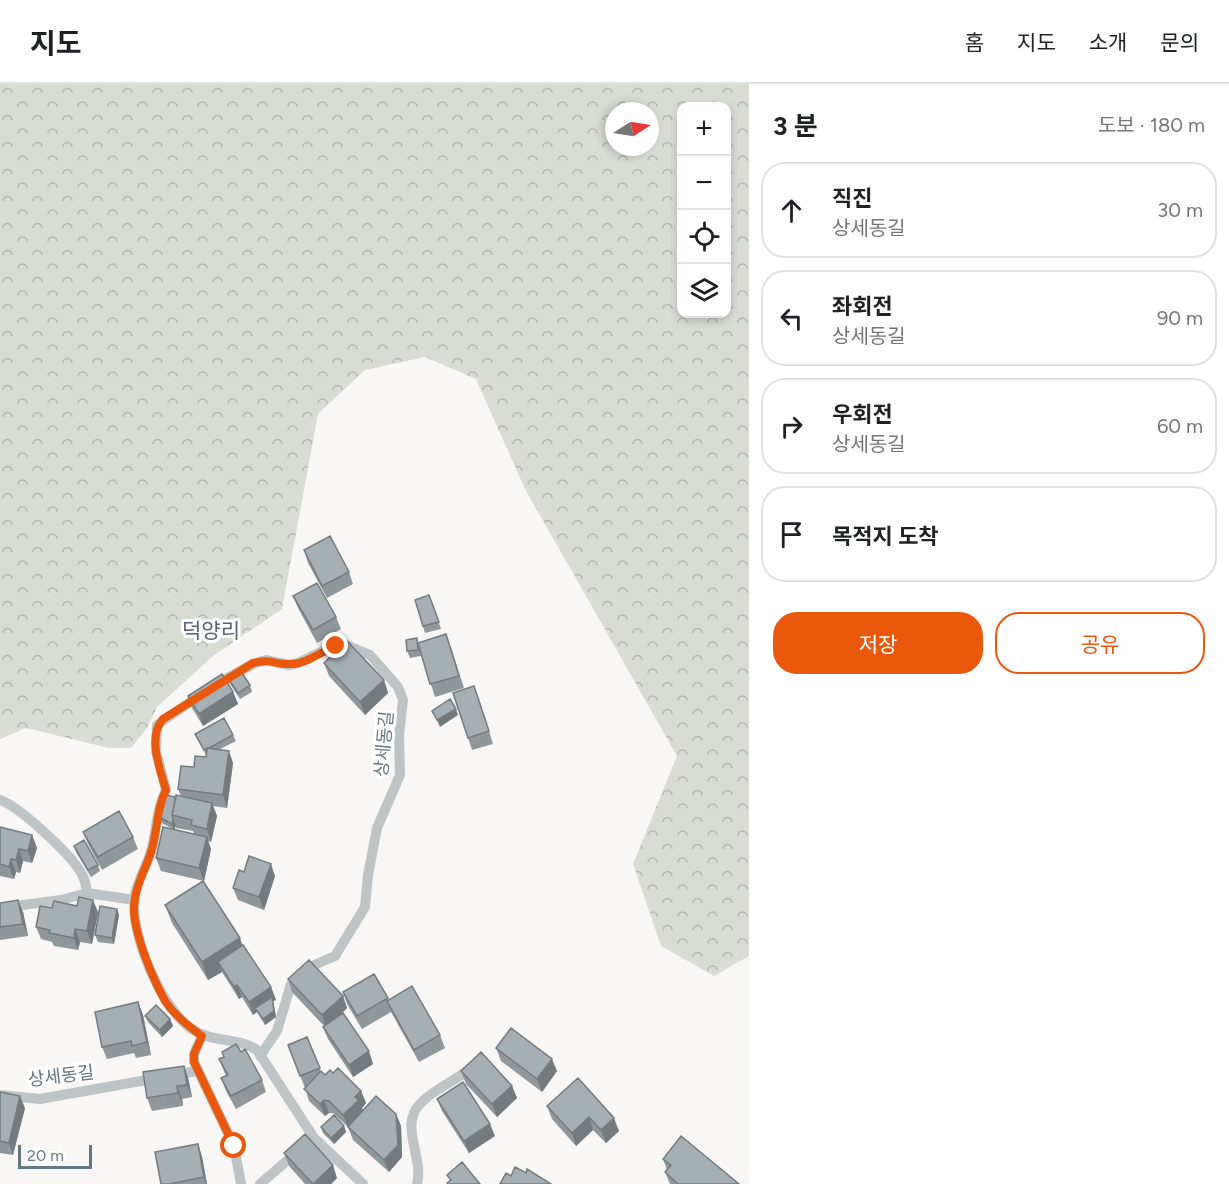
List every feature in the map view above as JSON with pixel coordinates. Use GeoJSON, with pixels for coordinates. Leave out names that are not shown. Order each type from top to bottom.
{"type":"FeatureCollection","features":[{"type":"Feature","properties":{"kind":"lane","name":"상세동길"},"geometry":{"type":"LineString","coordinates":[[202,1036],[188,1026],[166,1002],[138,932],[135,900],[151,852],[159,803],[166,790],[156,751],[157,725],[253,663],[266,660],[289,665],[329,648],[345,645],[370,655],[398,687],[404,708],[399,735],[400,775],[377,828],[368,875],[368,899],[334,956],[312,966],[291,984],[277,1031],[260,1056]]}},
{"type":"Feature","properties":{"kind":"lane"},"geometry":{"type":"LineString","coordinates":[[0,800],[19,808],[76,865],[84,878],[87,893]]}},
{"type":"Feature","properties":{"kind":"lane"},"geometry":{"type":"LineString","coordinates":[[0,908],[61,900],[87,893],[135,900]]}},
{"type":"Feature","properties":{"kind":"lane"},"geometry":{"type":"LineString","coordinates":[[241,1184],[234,1146],[197,1071],[194,1054],[202,1036],[247,1044],[257,1050],[314,1138],[363,1184]]}},
{"type":"Feature","properties":{"kind":"lane"},"geometry":{"type":"LineString","coordinates":[[417,1184],[420,1170],[412,1134],[414,1112],[424,1100],[469,1069],[481,1057]]}},
{"type":"Feature","properties":{"kind":"lane","name":"상세동길"},"geometry":{"type":"LineString","coordinates":[[0,1095],[39,1099],[197,1071]]}},
{"type":"Feature","properties":{"kind":"lane"},"geometry":{"type":"LineString","coordinates":[[260,1184],[314,1138]]}},
{"type":"Feature","properties":{"kind":"green space"},"geometry":{"type":"Polygon","coordinates":[[[0,84],[749,84],[749,956],[714,976],[661,946],[633,864],[677,756],[525,489],[476,379],[425,357],[365,370],[318,414],[282,609],[213,656],[157,707],[147,728],[131,748],[109,748],[26,728],[0,739],[0,84]]]}},
{"type":"Feature","properties":{"kind":"building"},"geometry":{"type":"Polygon","coordinates":[[[330,536],[349,572],[322,586],[304,550],[330,536]]]}},
{"type":"Feature","properties":{"kind":"building"},"geometry":{"type":"Polygon","coordinates":[[[317,583],[336,617],[313,630],[293,596],[317,583]]]}},
{"type":"Feature","properties":{"kind":"building"},"geometry":{"type":"Polygon","coordinates":[[[429,595],[439,622],[423,626],[415,600],[429,595]]]}},
{"type":"Feature","properties":{"kind":"building"},"geometry":{"type":"Polygon","coordinates":[[[446,634],[459,676],[430,684],[418,643],[446,634]]]}},
{"type":"Feature","properties":{"kind":"building"},"geometry":{"type":"Polygon","coordinates":[[[417,638],[418,650],[407,651],[406,640],[417,638]]]}},
{"type":"Feature","properties":{"kind":"building"},"geometry":{"type":"Polygon","coordinates":[[[347,641],[384,680],[360,702],[324,663],[347,641]]]}},
{"type":"Feature","properties":{"kind":"building"},"geometry":{"type":"Polygon","coordinates":[[[240,670],[250,685],[238,693],[228,678],[240,670]]]}},
{"type":"Feature","properties":{"kind":"building"},"geometry":{"type":"Polygon","coordinates":[[[222,674],[233,692],[199,714],[188,696],[222,674]]]}},
{"type":"Feature","properties":{"kind":"building"},"geometry":{"type":"Polygon","coordinates":[[[474,686],[489,731],[468,738],[453,693],[474,686]]]}},
{"type":"Feature","properties":{"kind":"building"},"geometry":{"type":"Polygon","coordinates":[[[450,699],[456,709],[437,720],[432,711],[450,699]]]}},
{"type":"Feature","properties":{"kind":"building"},"geometry":{"type":"Polygon","coordinates":[[[224,718],[233,735],[204,750],[195,734],[224,718]]]}},
{"type":"Feature","properties":{"kind":"building"},"geometry":{"type":"Polygon","coordinates":[[[207,748],[229,751],[223,795],[178,789],[181,766],[194,767],[195,756],[206,757],[207,748]]]}},
{"type":"Feature","properties":{"kind":"building"},"geometry":{"type":"Polygon","coordinates":[[[165,795],[176,797],[172,824],[159,817],[165,795]]]}},
{"type":"Feature","properties":{"kind":"building"},"geometry":{"type":"Polygon","coordinates":[[[176,795],[212,803],[207,829],[191,825],[192,820],[172,815],[176,795]]]}},
{"type":"Feature","properties":{"kind":"building"},"geometry":{"type":"Polygon","coordinates":[[[119,811],[133,837],[98,857],[83,832],[119,811]]]}},
{"type":"Feature","properties":{"kind":"building"},"geometry":{"type":"Polygon","coordinates":[[[0,827],[32,835],[28,851],[19,849],[16,860],[11,859],[9,867],[0,864],[0,827]]]}},
{"type":"Feature","properties":{"kind":"building"},"geometry":{"type":"Polygon","coordinates":[[[163,827],[207,837],[199,868],[156,858],[163,827]]]}},
{"type":"Feature","properties":{"kind":"building"},"geometry":{"type":"Polygon","coordinates":[[[84,840],[98,865],[88,870],[74,846],[84,840]]]}},
{"type":"Feature","properties":{"kind":"building"},"geometry":{"type":"Polygon","coordinates":[[[249,856],[271,864],[259,897],[233,888],[239,870],[244,872],[249,856]]]}},
{"type":"Feature","properties":{"kind":"building"},"geometry":{"type":"Polygon","coordinates":[[[203,881],[240,938],[202,962],[165,905],[203,881]]]}},
{"type":"Feature","properties":{"kind":"building"},"geometry":{"type":"Polygon","coordinates":[[[79,897],[93,900],[87,931],[75,929],[74,938],[49,933],[50,930],[36,927],[40,906],[52,908],[54,901],[77,906],[79,897]]]}},
{"type":"Feature","properties":{"kind":"building"},"geometry":{"type":"Polygon","coordinates":[[[18,900],[23,924],[0,927],[0,903],[18,900]]]}},
{"type":"Feature","properties":{"kind":"building"},"geometry":{"type":"Polygon","coordinates":[[[100,906],[117,909],[112,938],[95,935],[100,906]]]}},
{"type":"Feature","properties":{"kind":"building"},"geometry":{"type":"Polygon","coordinates":[[[243,945],[271,987],[249,1002],[237,985],[234,987],[218,962],[243,945]]]}},
{"type":"Feature","properties":{"kind":"building"},"geometry":{"type":"Polygon","coordinates":[[[309,960],[343,996],[322,1015],[288,979],[309,960]]]}},
{"type":"Feature","properties":{"kind":"building"},"geometry":{"type":"Polygon","coordinates":[[[374,974],[388,998],[357,1016],[343,992],[374,974]]]}},
{"type":"Feature","properties":{"kind":"building"},"geometry":{"type":"Polygon","coordinates":[[[412,986],[440,1035],[414,1050],[387,1001],[412,986]]]}},
{"type":"Feature","properties":{"kind":"building"},"geometry":{"type":"Polygon","coordinates":[[[272,997],[274,1011],[263,1019],[255,1008],[272,997]]]}},
{"type":"Feature","properties":{"kind":"building"},"geometry":{"type":"Polygon","coordinates":[[[138,1002],[147,1042],[132,1046],[131,1041],[102,1047],[95,1012],[138,1002]]]}},
{"type":"Feature","properties":{"kind":"building"},"geometry":{"type":"Polygon","coordinates":[[[156,1005],[170,1019],[160,1030],[145,1016],[156,1005]]]}},
{"type":"Feature","properties":{"kind":"building"},"geometry":{"type":"Polygon","coordinates":[[[343,1013],[369,1051],[349,1065],[323,1027],[343,1013]]]}},
{"type":"Feature","properties":{"kind":"building"},"geometry":{"type":"Polygon","coordinates":[[[511,1028],[552,1059],[537,1079],[496,1048],[511,1028]]]}},
{"type":"Feature","properties":{"kind":"building"},"geometry":{"type":"Polygon","coordinates":[[[307,1037],[320,1068],[300,1076],[288,1045],[307,1037]]]}},
{"type":"Feature","properties":{"kind":"building"},"geometry":{"type":"Polygon","coordinates":[[[236,1044],[241,1052],[245,1049],[262,1080],[231,1096],[221,1078],[228,1075],[219,1059],[224,1057],[222,1052],[236,1044]]]}},
{"type":"Feature","properties":{"kind":"building"},"geometry":{"type":"Polygon","coordinates":[[[481,1052],[512,1086],[492,1104],[461,1071],[481,1052]]]}},
{"type":"Feature","properties":{"kind":"building"},"geometry":{"type":"Polygon","coordinates":[[[184,1066],[187,1085],[177,1086],[178,1093],[147,1098],[143,1072],[184,1066]]]}},
{"type":"Feature","properties":{"kind":"building"},"geometry":{"type":"Polygon","coordinates":[[[338,1068],[361,1091],[355,1097],[359,1100],[343,1115],[329,1101],[324,1100],[320,1104],[304,1089],[321,1071],[325,1075],[330,1070],[333,1073],[338,1068]]]}},
{"type":"Feature","properties":{"kind":"building"},"geometry":{"type":"Polygon","coordinates":[[[578,1078],[614,1118],[601,1130],[589,1117],[572,1133],[547,1106],[578,1078]]]}},
{"type":"Feature","properties":{"kind":"building"},"geometry":{"type":"Polygon","coordinates":[[[463,1082],[490,1124],[464,1141],[437,1099],[463,1082]]]}},
{"type":"Feature","properties":{"kind":"building"},"geometry":{"type":"Polygon","coordinates":[[[0,1092],[20,1096],[9,1143],[0,1141],[0,1092]]]}},
{"type":"Feature","properties":{"kind":"building"},"geometry":{"type":"Polygon","coordinates":[[[376,1096],[396,1114],[398,1145],[384,1160],[348,1127],[376,1096]]]}},
{"type":"Feature","properties":{"kind":"building"},"geometry":{"type":"Polygon","coordinates":[[[334,1115],[344,1126],[331,1138],[321,1127],[334,1115]]]}},
{"type":"Feature","properties":{"kind":"building"},"geometry":{"type":"Polygon","coordinates":[[[305,1134],[333,1165],[313,1184],[284,1153],[305,1134]]]}},
{"type":"Feature","properties":{"kind":"building"},"geometry":{"type":"Polygon","coordinates":[[[681,1136],[739,1184],[678,1184],[665,1172],[671,1165],[663,1159],[681,1136]]]}},
{"type":"Feature","properties":{"kind":"building"},"geometry":{"type":"Polygon","coordinates":[[[198,1144],[204,1177],[161,1184],[155,1152],[198,1144]]]}},
{"type":"Feature","properties":{"kind":"building"},"geometry":{"type":"Polygon","coordinates":[[[462,1162],[480,1184],[447,1183],[451,1180],[447,1175],[462,1162]]]}},
{"type":"Feature","properties":{"kind":"building"},"geometry":{"type":"Polygon","coordinates":[[[515,1167],[526,1173],[527,1169],[551,1184],[500,1184],[506,1173],[511,1176],[515,1167]]]}},
{"type":"Feature","properties":{"kind":"district","name":"덕양리"},"geometry":{"type":"Point","coordinates":[211,630]}},
{"type":"Feature","properties":{"kind":"route"},"geometry":{"type":"LineString","coordinates":[[234,1146],[194,1062],[195,1048],[202,1036],[188,1026],[166,1002],[153,975],[135,920],[135,893],[151,852],[157,828],[159,803],[166,790],[156,751],[157,725],[253,663],[274,660],[289,665],[336,646]]}}]}
